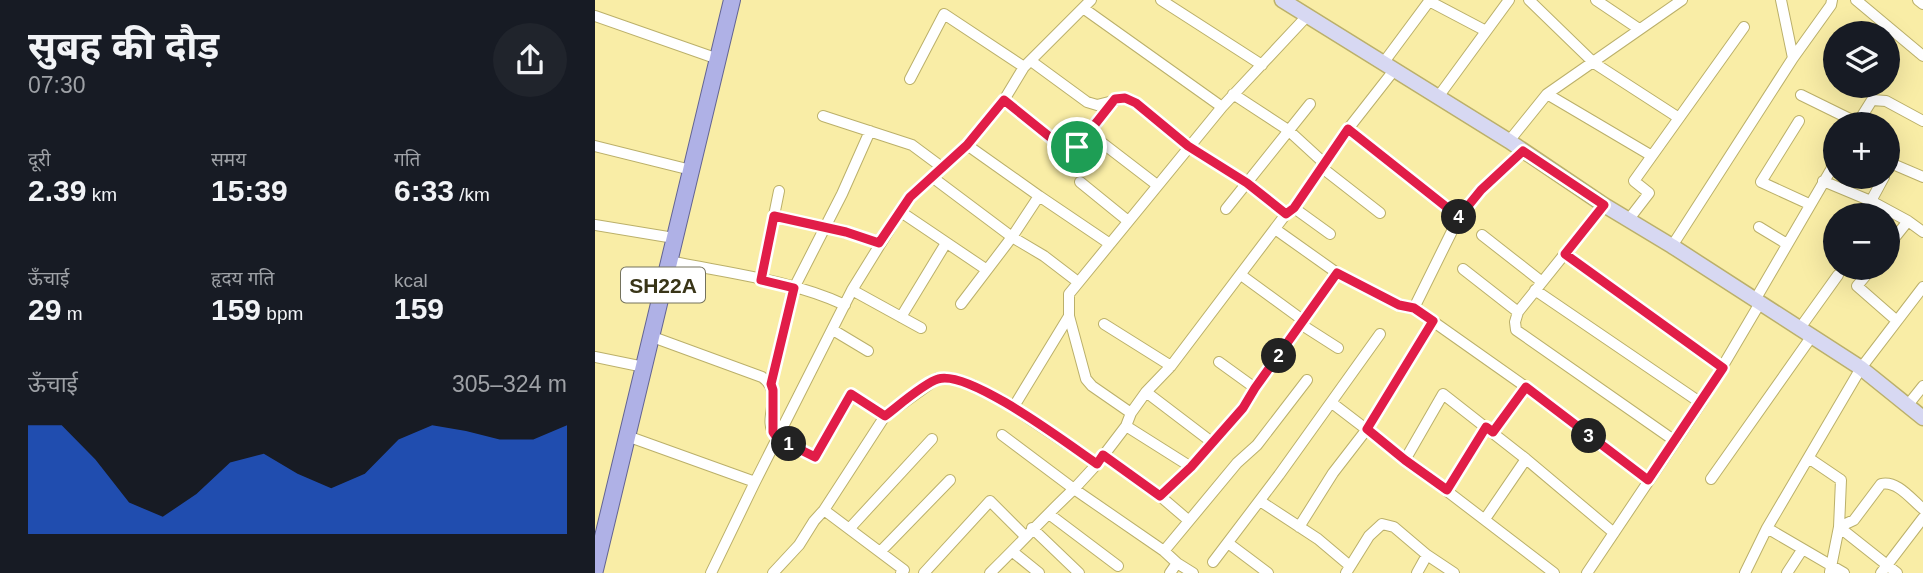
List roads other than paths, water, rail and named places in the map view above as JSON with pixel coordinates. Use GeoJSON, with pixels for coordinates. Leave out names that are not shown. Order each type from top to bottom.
{"type":"FeatureCollection","features":[{"type":"Feature","properties":{"kind":"main road","name":"SH22A"},"geometry":{"type":"LineString","coordinates":[[595,570],[732,0]]}},
{"type":"Feature","properties":{"kind":"street"},"geometry":{"type":"LineString","coordinates":[[711,573],[852,290],[879,243],[910,197],[967,145],[1004,100],[1028,64],[1091,0]]}},
{"type":"Feature","properties":{"kind":"street"},"geometry":{"type":"LineString","coordinates":[[1161,0],[1262,65]]}},
{"type":"Feature","properties":{"kind":"street"},"geometry":{"type":"LineString","coordinates":[[1282,0],[1509,141],[1604,205],[1806,332],[1861,368],[1923,418]]}},
{"type":"Feature","properties":{"kind":"street"},"geometry":{"type":"LineString","coordinates":[[1438,97],[1509,0]]}},
{"type":"Feature","properties":{"kind":"street"},"geometry":{"type":"LineString","coordinates":[[1529,0],[1594,63],[1679,118]]}},
{"type":"Feature","properties":{"kind":"street"},"geometry":{"type":"LineString","coordinates":[[1596,0],[1639,29]]}},
{"type":"Feature","properties":{"kind":"street"},"geometry":{"type":"LineString","coordinates":[[1509,141],[1547,94],[1682,0]]}},
{"type":"Feature","properties":{"kind":"street"},"geometry":{"type":"LineString","coordinates":[[1781,0],[1793,58]]}},
{"type":"Feature","properties":{"kind":"street"},"geometry":{"type":"LineString","coordinates":[[1672,246],[1832,0]]}},
{"type":"Feature","properties":{"kind":"street"},"geometry":{"type":"LineString","coordinates":[[1856,0],[1923,56]]}},
{"type":"Feature","properties":{"kind":"street"},"geometry":{"type":"LineString","coordinates":[[1918,0],[1923,4]]}},
{"type":"Feature","properties":{"kind":"street"},"geometry":{"type":"LineString","coordinates":[[992,572],[1100,460],[1126,426],[1131,413],[1146,392],[1171,366],[1290,211],[1348,129],[1430,1],[1486,31]]}},
{"type":"Feature","properties":{"kind":"street"},"geometry":{"type":"LineString","coordinates":[[1083,8],[1222,107]]}},
{"type":"Feature","properties":{"kind":"street"},"geometry":{"type":"LineString","coordinates":[[910,79],[944,14],[1087,102],[1097,105],[1125,98],[1136,103],[1188,146],[1330,234]]}},
{"type":"Feature","properties":{"kind":"street"},"geometry":{"type":"LineString","coordinates":[[1131,413],[1086,379],[1069,316],[1069,294],[1188,146],[1308,15]]}},
{"type":"Feature","properties":{"kind":"street"},"geometry":{"type":"LineString","coordinates":[[595,16],[718,59]]}},
{"type":"Feature","properties":{"kind":"street"},"geometry":{"type":"LineString","coordinates":[[1629,219],[1649,193],[1634,181],[1744,27]]}},
{"type":"Feature","properties":{"kind":"street"},"geometry":{"type":"LineString","coordinates":[[1233,94],[1288,130],[1322,165],[1380,213]]}},
{"type":"Feature","properties":{"kind":"street"},"geometry":{"type":"LineString","coordinates":[[1547,94],[1652,156]]}},
{"type":"Feature","properties":{"kind":"street"},"geometry":{"type":"LineString","coordinates":[[1801,95],[1834,112]]}},
{"type":"Feature","properties":{"kind":"street"},"geometry":{"type":"LineString","coordinates":[[1004,100],[1066,150],[1077,147],[1115,99]]}},
{"type":"Feature","properties":{"kind":"street"},"geometry":{"type":"LineString","coordinates":[[1865,112],[1872,100],[1887,101],[1923,121]]}},
{"type":"Feature","properties":{"kind":"street"},"geometry":{"type":"LineString","coordinates":[[1226,209],[1310,104]]}},
{"type":"Feature","properties":{"kind":"street"},"geometry":{"type":"LineString","coordinates":[[823,116],[912,145],[943,169]]}},
{"type":"Feature","properties":{"kind":"street"},"geometry":{"type":"LineString","coordinates":[[1799,121],[1761,182],[1809,204]]}},
{"type":"Feature","properties":{"kind":"street"},"geometry":{"type":"LineString","coordinates":[[1348,129],[1459,217]]}},
{"type":"Feature","properties":{"kind":"street"},"geometry":{"type":"LineString","coordinates":[[870,131],[794,288],[771,384],[771,426],[777,438],[815,457],[851,394],[885,416]]}},
{"type":"Feature","properties":{"kind":"street"},"geometry":{"type":"LineString","coordinates":[[1089,132],[1157,185]]}},
{"type":"Feature","properties":{"kind":"street"},"geometry":{"type":"LineString","coordinates":[[967,145],[1110,244]]}},
{"type":"Feature","properties":{"kind":"street"},"geometry":{"type":"LineString","coordinates":[[595,146],[691,170]]}},
{"type":"Feature","properties":{"kind":"street"},"geometry":{"type":"LineString","coordinates":[[1414,308],[1459,217],[1481,190],[1523,151]]}},
{"type":"Feature","properties":{"kind":"street"},"geometry":{"type":"LineString","coordinates":[[1900,169],[1923,177]]}},
{"type":"Feature","properties":{"kind":"street"},"geometry":{"type":"LineString","coordinates":[[932,177],[1078,282]]}},
{"type":"Feature","properties":{"kind":"street"},"geometry":{"type":"LineString","coordinates":[[1587,573],[1723,368],[1823,181]]}},
{"type":"Feature","properties":{"kind":"street"},"geometry":{"type":"LineString","coordinates":[[1080,182],[1128,221]]}},
{"type":"Feature","properties":{"kind":"street"},"geometry":{"type":"LineString","coordinates":[[1842,189],[1871,201],[1923,232]]}},
{"type":"Feature","properties":{"kind":"street"},"geometry":{"type":"LineString","coordinates":[[1871,201],[1878,189]]}},
{"type":"Feature","properties":{"kind":"street"},"geometry":{"type":"LineString","coordinates":[[761,280],[779,191]]}},
{"type":"Feature","properties":{"kind":"street"},"geometry":{"type":"LineString","coordinates":[[961,304],[1012,237],[1039,196]]}},
{"type":"Feature","properties":{"kind":"street"},"geometry":{"type":"LineString","coordinates":[[1604,205],[1518,312],[1516,330],[1675,441]]}},
{"type":"Feature","properties":{"kind":"street"},"geometry":{"type":"LineString","coordinates":[[901,212],[986,270]]}},
{"type":"Feature","properties":{"kind":"street"},"geometry":{"type":"LineString","coordinates":[[774,216],[879,243]]}},
{"type":"Feature","properties":{"kind":"street"},"geometry":{"type":"LineString","coordinates":[[1900,231],[1908,221]]}},
{"type":"Feature","properties":{"kind":"street"},"geometry":{"type":"LineString","coordinates":[[595,225],[674,239]]}},
{"type":"Feature","properties":{"kind":"street"},"geometry":{"type":"LineString","coordinates":[[1759,227],[1787,244]]}},
{"type":"Feature","properties":{"kind":"street"},"geometry":{"type":"LineString","coordinates":[[1275,229],[1337,273],[1399,305],[1414,308],[1526,387],[1648,480]]}},
{"type":"Feature","properties":{"kind":"street"},"geometry":{"type":"LineString","coordinates":[[1482,235],[1539,286],[1701,403]]}},
{"type":"Feature","properties":{"kind":"street"},"geometry":{"type":"LineString","coordinates":[[901,317],[946,243]]}},
{"type":"Feature","properties":{"kind":"street"},"geometry":{"type":"LineString","coordinates":[[1565,254],[1723,368]]}},
{"type":"Feature","properties":{"kind":"street"},"geometry":{"type":"LineString","coordinates":[[669,261],[794,288],[845,304]]}},
{"type":"Feature","properties":{"kind":"street"},"geometry":{"type":"LineString","coordinates":[[1463,269],[1518,312]]}},
{"type":"Feature","properties":{"kind":"street"},"geometry":{"type":"LineString","coordinates":[[1160,496],[1191,467],[1243,408],[1337,273]]}},
{"type":"Feature","properties":{"kind":"street"},"geometry":{"type":"LineString","coordinates":[[1241,275],[1338,348]]}},
{"type":"Feature","properties":{"kind":"street"},"geometry":{"type":"LineString","coordinates":[[1711,479],[1806,332],[1835,280]]}},
{"type":"Feature","properties":{"kind":"street"},"geometry":{"type":"LineString","coordinates":[[1862,280],[1857,286],[1897,321]]}},
{"type":"Feature","properties":{"kind":"street"},"geometry":{"type":"LineString","coordinates":[[1745,573],[1767,528],[1810,459],[1861,368],[1923,288]]}},
{"type":"Feature","properties":{"kind":"street"},"geometry":{"type":"LineString","coordinates":[[852,290],[921,328]]}},
{"type":"Feature","properties":{"kind":"street"},"geometry":{"type":"LineString","coordinates":[[1013,408],[1069,316]]}},
{"type":"Feature","properties":{"kind":"street"},"geometry":{"type":"LineString","coordinates":[[1299,527],[1333,473],[1367,429],[1433,321]]}},
{"type":"Feature","properties":{"kind":"street"},"geometry":{"type":"LineString","coordinates":[[1104,324],[1171,366]]}},
{"type":"Feature","properties":{"kind":"street"},"geometry":{"type":"LineString","coordinates":[[833,330],[868,351]]}},
{"type":"Feature","properties":{"kind":"street"},"geometry":{"type":"LineString","coordinates":[[1213,562],[1380,334]]}},
{"type":"Feature","properties":{"kind":"street"},"geometry":{"type":"LineString","coordinates":[[650,337],[762,377],[771,384]]}},
{"type":"Feature","properties":{"kind":"street"},"geometry":{"type":"LineString","coordinates":[[595,357],[644,367]]}},
{"type":"Feature","properties":{"kind":"street"},"geometry":{"type":"LineString","coordinates":[[1219,362],[1255,388]]}},
{"type":"Feature","properties":{"kind":"street"},"geometry":{"type":"LineString","coordinates":[[773,573],[824,510],[885,416],[938,378],[973,385],[1160,496],[1188,520]]}},
{"type":"Feature","properties":{"kind":"street"},"geometry":{"type":"LineString","coordinates":[[1164,551],[1237,463],[1257,445],[1307,380]]}},
{"type":"Feature","properties":{"kind":"street"},"geometry":{"type":"LineString","coordinates":[[1907,406],[1923,386]]}},
{"type":"Feature","properties":{"kind":"street"},"geometry":{"type":"LineString","coordinates":[[1447,490],[1490,430],[1526,387]]}},
{"type":"Feature","properties":{"kind":"street"},"geometry":{"type":"LineString","coordinates":[[1146,392],[1213,443]]}},
{"type":"Feature","properties":{"kind":"street"},"geometry":{"type":"LineString","coordinates":[[1405,460],[1443,394],[1526,458],[1614,533]]}},
{"type":"Feature","properties":{"kind":"street"},"geometry":{"type":"LineString","coordinates":[[1332,402],[1554,573]]}},
{"type":"Feature","properties":{"kind":"street"},"geometry":{"type":"LineString","coordinates":[[1126,426],[1191,467]]}},
{"type":"Feature","properties":{"kind":"street"},"geometry":{"type":"LineString","coordinates":[[1002,435],[1193,573]]}},
{"type":"Feature","properties":{"kind":"street"},"geometry":{"type":"LineString","coordinates":[[627,436],[755,482]]}},
{"type":"Feature","properties":{"kind":"street"},"geometry":{"type":"LineString","coordinates":[[850,528],[932,439]]}},
{"type":"Feature","properties":{"kind":"street"},"geometry":{"type":"LineString","coordinates":[[1485,519],[1526,458]]}},
{"type":"Feature","properties":{"kind":"street"},"geometry":{"type":"LineString","coordinates":[[1810,459],[1840,480],[1839,527],[1830,570]]}},
{"type":"Feature","properties":{"kind":"street"},"geometry":{"type":"LineString","coordinates":[[880,552],[950,480]]}},
{"type":"Feature","properties":{"kind":"street"},"geometry":{"type":"LineString","coordinates":[[1839,527],[1854,520],[1885,482],[1896,486],[1923,509]]}},
{"type":"Feature","properties":{"kind":"street"},"geometry":{"type":"LineString","coordinates":[[924,573],[990,501],[1079,573]]}},
{"type":"Feature","properties":{"kind":"street"},"geometry":{"type":"LineString","coordinates":[[1260,501],[1299,527],[1348,569],[1369,536],[1382,524],[1394,527],[1427,555],[1454,573]]}},
{"type":"Feature","properties":{"kind":"street"},"geometry":{"type":"LineString","coordinates":[[824,510],[904,570],[901,573]]}},
{"type":"Feature","properties":{"kind":"street"},"geometry":{"type":"LineString","coordinates":[[1049,514],[1118,566]]}},
{"type":"Feature","properties":{"kind":"street"},"geometry":{"type":"LineString","coordinates":[[1839,527],[1889,571],[1923,518]]}},
{"type":"Feature","properties":{"kind":"street"},"geometry":{"type":"LineString","coordinates":[[1767,528],[1830,570],[1845,573]]}},
{"type":"Feature","properties":{"kind":"street"},"geometry":{"type":"LineString","coordinates":[[1228,543],[1268,573]]}},
{"type":"Feature","properties":{"kind":"street"},"geometry":{"type":"LineString","coordinates":[[1787,573],[1802,550]]}},
{"type":"Feature","properties":{"kind":"street"},"geometry":{"type":"LineString","coordinates":[[1013,552],[1039,573]]}},
{"type":"Feature","properties":{"kind":"street"},"geometry":{"type":"LineString","coordinates":[[1417,573],[1427,555]]}},
{"type":"Feature","properties":{"kind":"street"},"geometry":{"type":"LineString","coordinates":[[1170,573],[1177,563]]}}]}
